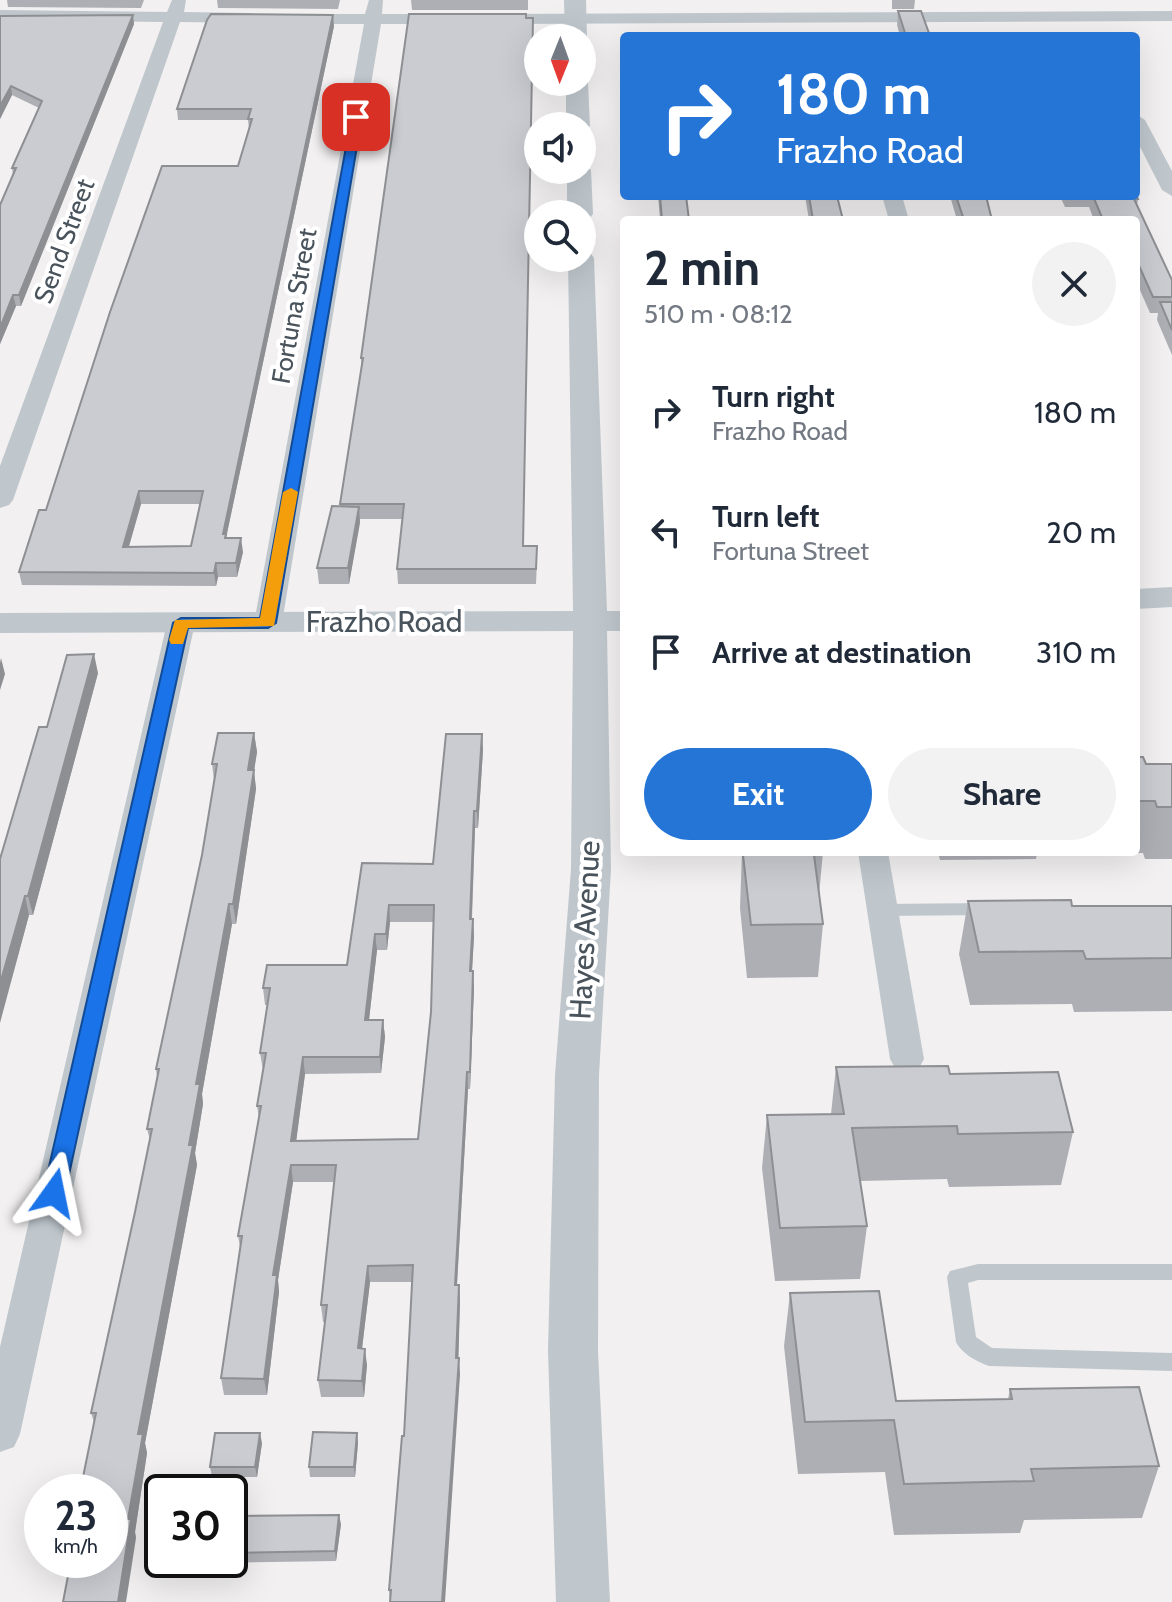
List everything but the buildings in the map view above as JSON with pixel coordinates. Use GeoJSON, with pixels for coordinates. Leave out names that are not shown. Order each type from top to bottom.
{"type":"FeatureCollection","features":[{"type":"Feature","properties":{"kind":"street"},"geometry":{"type":"LineString","coordinates":[[838,0],[847,32]]}},
{"type":"Feature","properties":{"kind":"street"},"geometry":{"type":"LineString","coordinates":[[1074,0],[1091,32]]}},
{"type":"Feature","properties":{"kind":"street"},"geometry":{"type":"LineString","coordinates":[[0,15],[152,15],[176,9],[273,18],[375,9],[474,19],[1172,16]]}},
{"type":"Feature","properties":{"kind":"street","name":"Send Street"},"geometry":{"type":"LineString","coordinates":[[0,500],[176,9]]}},
{"type":"Feature","properties":{"kind":"street","name":"Fortuna Street"},"geometry":{"type":"LineString","coordinates":[[268,623],[375,9]]}},
{"type":"Feature","properties":{"kind":"street"},"geometry":{"type":"LineString","coordinates":[[1140,128],[1172,190]]}},
{"type":"Feature","properties":{"kind":"street","name":"Hayes Avenue"},"geometry":{"type":"LineString","coordinates":[[582,272],[607,622],[577,1075],[573,1351],[583,1602]]}},
{"type":"Feature","properties":{"kind":"street"},"geometry":{"type":"LineString","coordinates":[[1140,599],[1172,597]]}},
{"type":"Feature","properties":{"kind":"street","name":"Frazho Road"},"geometry":{"type":"LineString","coordinates":[[0,623],[607,622]]}},
{"type":"Feature","properties":{"kind":"street"},"geometry":{"type":"LineString","coordinates":[[0,1434],[181,623]]}},
{"type":"Feature","properties":{"kind":"street"},"geometry":{"type":"LineString","coordinates":[[874,856],[907,1059]]}},
{"type":"Feature","properties":{"kind":"lane"},"geometry":{"type":"LineString","coordinates":[[883,910],[1004,908]]}},
{"type":"Feature","properties":{"kind":"lane"},"geometry":{"type":"LineString","coordinates":[[1172,1272],[978,1272],[957,1277],[966,1342],[989,1357],[1172,1362]]}},
{"type":"Feature","properties":{"kind":"slow traffic"},"geometry":{"type":"LineString","coordinates":[[177,640],[181,623],[268,623],[291,492]]}},
{"type":"Feature","properties":{"kind":"route"},"geometry":{"type":"LineString","coordinates":[[54,1193],[181,623],[268,623],[356,117]]}}]}
